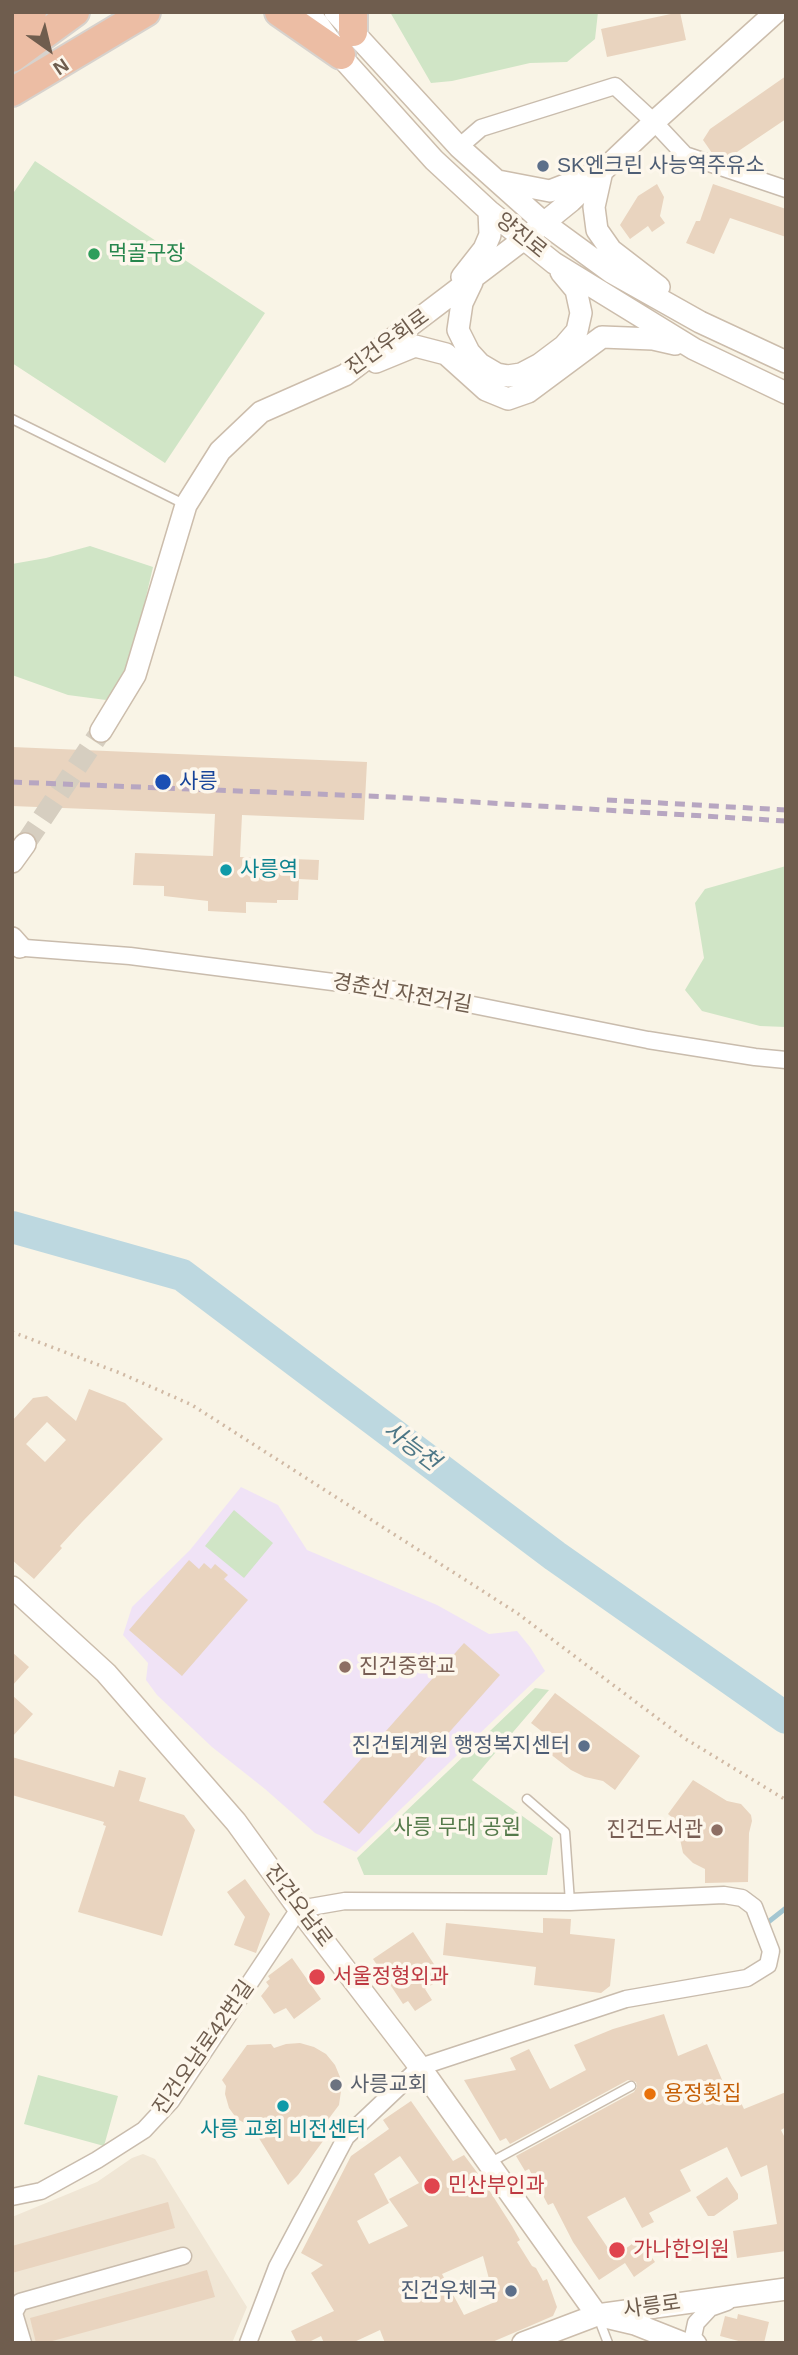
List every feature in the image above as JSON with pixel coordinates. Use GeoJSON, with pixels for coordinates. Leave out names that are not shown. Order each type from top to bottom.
{"type":"FeatureCollection","features":[{"type":"Feature","properties":{"kind":"highway"},"geometry":{"type":"LineString","coordinates":[[12,26],[32,12]]}},
{"type":"Feature","properties":{"kind":"highway"},"geometry":{"type":"LineString","coordinates":[[12,58],[75,12]]}},
{"type":"Feature","properties":{"kind":"highway"},"geometry":{"type":"LineString","coordinates":[[12,92],[146,12]]}},
{"type":"Feature","properties":{"kind":"highway"},"geometry":{"type":"LineString","coordinates":[[279,12],[345,28]]}},
{"type":"Feature","properties":{"kind":"main road","name":"양진로"},"geometry":{"type":"LineString","coordinates":[[309,12],[345,28],[459,148],[544,223],[611,272],[678,310],[786,362]]}},
{"type":"Feature","properties":{"kind":"main road","name":"진건우회로"},"geometry":{"type":"LineString","coordinates":[[101,732],[135,675],[186,505],[220,451],[261,412],[345,375],[475,278],[602,172],[654,121],[776,12]]}},
{"type":"Feature","properties":{"kind":"main road","name":"양진로"},"geometry":{"type":"LineString","coordinates":[[345,28],[434,160],[489,211],[554,263],[694,349],[786,393]]}},
{"type":"Feature","properties":{"kind":"main road"},"geometry":{"type":"LineString","coordinates":[[496,180],[550,191],[602,172]]}},
{"type":"Feature","properties":{"kind":"main road"},"geometry":{"type":"LineString","coordinates":[[602,172],[594,207],[597,230],[611,250],[664,291],[678,310]]}},
{"type":"Feature","properties":{"kind":"main road"},"geometry":{"type":"LineString","coordinates":[[435,309],[484,249],[490,235],[489,211]]}},
{"type":"Feature","properties":{"kind":"main road"},"geometry":{"type":"LineString","coordinates":[[475,278],[462,303],[458,330],[469,352],[480,364],[498,374],[521,374],[565,346],[577,331],[581,313],[576,290],[554,263]]}},
{"type":"Feature","properties":{"kind":"main road"},"geometry":{"type":"LineString","coordinates":[[345,375],[415,346],[446,354],[486,390],[509,399],[528,392],[602,337],[653,339],[694,349]]}},
{"type":"Feature","properties":{"kind":"main road"},"geometry":{"type":"LineString","coordinates":[[12,862],[25,844]]}},
{"type":"Feature","properties":{"kind":"main road","name":"진건오남로"},"geometry":{"type":"LineString","coordinates":[[12,1587],[106,1673],[236,1822],[420,2067],[597,2315]]}},
{"type":"Feature","properties":{"kind":"main road","name":"사릉로"},"geometry":{"type":"LineString","coordinates":[[523,2343],[597,2315],[786,2289]]}},
{"type":"Feature","properties":{"kind":"main road"},"geometry":{"type":"LineString","coordinates":[[597,2315],[635,2324],[683,2343]]}},
{"type":"Feature","properties":{"kind":"street"},"geometry":{"type":"LineString","coordinates":[[459,148],[481,128],[615,86],[654,121],[685,155],[786,189]]}},
{"type":"Feature","properties":{"kind":"street"},"geometry":{"type":"LineString","coordinates":[[15,944],[403,990],[648,1040],[786,1060]]}},
{"type":"Feature","properties":{"kind":"street"},"geometry":{"type":"LineString","coordinates":[[248,2343],[277,2267],[346,2137],[420,2067],[626,1999],[747,1978],[768,1965],[771,1951],[754,1907],[742,1898],[724,1895],[570,1902],[345,1901],[299,1909]]}},
{"type":"Feature","properties":{"kind":"street","name":"진건오남로42번길"},"geometry":{"type":"LineString","coordinates":[[12,2197],[41,2191],[144,2130],[172,2101],[299,1909]]}},
{"type":"Feature","properties":{"kind":"street"},"geometry":{"type":"LineString","coordinates":[[23,2343],[14,2312],[20,2302],[183,2256]]}},
{"type":"Feature","properties":{"kind":"street"},"geometry":{"type":"LineString","coordinates":[[698,2343],[693,2337],[696,2322],[710,2308],[757,2291]]}},
{"type":"Feature","properties":{"kind":"lane"},"geometry":{"type":"LineString","coordinates":[[12,419],[186,505]]}},
{"type":"Feature","properties":{"kind":"lane"},"geometry":{"type":"LineString","coordinates":[[527,1799],[565,1832],[570,1902]]}},
{"type":"Feature","properties":{"kind":"lane"},"geometry":{"type":"LineString","coordinates":[[488,2163],[631,2086]]}},
{"type":"Feature","properties":{"kind":"lane"},"geometry":{"type":"LineString","coordinates":[[597,2315],[608,2343]]}},
{"type":"Feature","properties":{"kind":"path"},"geometry":{"type":"LineString","coordinates":[[12,1332],[108,1368],[192,1405],[517,1613],[684,1738],[786,1800]]}},
{"type":"Feature","properties":{"kind":"shaded area","name":"진건중학교"},"geometry":{"type":"Polygon","coordinates":[[[241,1487],[278,1505],[307,1550],[437,1605],[489,1634],[517,1631],[545,1671],[356,1852],[315,1833],[212,1747],[157,1695],[146,1680],[148,1663],[123,1635],[132,1607],[190,1550],[241,1487]]]}},
{"type":"Feature","properties":{"kind":"shaded area"},"geometry":{"type":"Polygon","coordinates":[[[143,2154],[155,2159],[247,2307],[232,2343],[12,2343],[12,2217],[97,2182],[132,2158],[143,2154]]]}},
{"type":"Feature","properties":{"kind":"green space"},"geometry":{"type":"Polygon","coordinates":[[[390,12],[598,12],[595,39],[567,62],[530,63],[452,81],[431,83],[390,12]]]}},
{"type":"Feature","properties":{"kind":"green space","name":"먹골구장"},"geometry":{"type":"Polygon","coordinates":[[[35,161],[265,313],[165,463],[12,363],[12,195],[35,161]]]}},
{"type":"Feature","properties":{"kind":"green space"},"geometry":{"type":"Polygon","coordinates":[[[90,546],[153,567],[129,670],[106,700],[68,695],[12,675],[12,564],[90,546]]]}},
{"type":"Feature","properties":{"kind":"green space"},"geometry":{"type":"Polygon","coordinates":[[[786,866],[786,1027],[760,1026],[702,1011],[685,990],[704,958],[695,903],[705,889],[786,866]]]}},
{"type":"Feature","properties":{"kind":"green space"},"geometry":{"type":"Polygon","coordinates":[[[234,1510],[273,1543],[244,1578],[205,1546],[234,1510]]]}},
{"type":"Feature","properties":{"kind":"green space","name":"사릉 무대 공원"},"geometry":{"type":"Polygon","coordinates":[[[535,1688],[549,1690],[472,1780],[553,1838],[547,1875],[364,1875],[357,1858],[535,1688]]]}},
{"type":"Feature","properties":{"kind":"green space"},"geometry":{"type":"Polygon","coordinates":[[[38,2075],[118,2096],[104,2146],[24,2124],[38,2075]]]}},
{"type":"Feature","properties":{"kind":"building"},"geometry":{"type":"Polygon","coordinates":[[[680,12],[686,40],[607,57],[601,29],[680,12]]]}},
{"type":"Feature","properties":{"kind":"building"},"geometry":{"type":"Polygon","coordinates":[[[786,76],[786,119],[737,152],[740,161],[712,153],[703,140],[710,129],[786,76]]]}},
{"type":"Feature","properties":{"kind":"building"},"geometry":{"type":"Polygon","coordinates":[[[657,184],[664,197],[660,216],[665,223],[652,232],[648,226],[630,239],[620,225],[638,196],[657,184]]]}},
{"type":"Feature","properties":{"kind":"building"},"geometry":{"type":"Polygon","coordinates":[[[713,184],[786,209],[786,237],[730,218],[714,254],[686,243],[696,221],[700,221],[713,184]]]}},
{"type":"Feature","properties":{"kind":"building"},"geometry":{"type":"Polygon","coordinates":[[[12,747],[367,762],[364,820],[242,815],[240,857],[319,860],[318,880],[299,879],[298,900],[277,900],[277,903],[246,902],[246,913],[208,911],[208,901],[164,896],[164,886],[133,885],[135,853],[213,856],[215,814],[12,806],[12,747]]]}},
{"type":"Feature","properties":{"kind":"building"},"geometry":{"type":"Polygon","coordinates":[[[89,1389],[125,1403],[163,1439],[82,1522],[34,1579],[12,1560],[12,1421],[33,1398],[47,1396],[76,1421],[89,1389]],[[47,1422],[26,1444],[45,1462],[66,1440],[47,1422]]]}},
{"type":"Feature","properties":{"kind":"building"},"geometry":{"type":"Polygon","coordinates":[[[189,1560],[199,1569],[204,1563],[211,1569],[215,1564],[228,1575],[224,1579],[248,1600],[182,1676],[129,1630],[189,1560]]]}},
{"type":"Feature","properties":{"kind":"building"},"geometry":{"type":"Polygon","coordinates":[[[464,1643],[500,1675],[359,1834],[323,1802],[464,1643]]]}},
{"type":"Feature","properties":{"kind":"building"},"geometry":{"type":"Polygon","coordinates":[[[12,1652],[29,1667],[12,1686],[12,1652]]]}},
{"type":"Feature","properties":{"kind":"building","name":"진건퇴계원 행정복지센터"},"geometry":{"type":"Polygon","coordinates":[[[555,1693],[640,1756],[615,1790],[603,1781],[571,1770],[545,1750],[540,1741],[549,1737],[531,1723],[555,1693]]]}},
{"type":"Feature","properties":{"kind":"building"},"geometry":{"type":"Polygon","coordinates":[[[12,1695],[33,1714],[12,1737],[12,1695]]]}},
{"type":"Feature","properties":{"kind":"building"},"geometry":{"type":"Polygon","coordinates":[[[12,1757],[114,1787],[119,1770],[146,1778],[139,1801],[184,1815],[195,1830],[162,1936],[78,1912],[106,1826],[103,1825],[104,1822],[12,1795],[12,1757]]]}},
{"type":"Feature","properties":{"kind":"building","name":"진건도서관"},"geometry":{"type":"Polygon","coordinates":[[[693,1780],[727,1801],[741,1804],[751,1815],[748,1882],[705,1883],[705,1869],[693,1863],[683,1853],[680,1839],[683,1827],[668,1814],[693,1780]]]}},
{"type":"Feature","properties":{"kind":"building"},"geometry":{"type":"Polygon","coordinates":[[[245,1879],[270,1914],[256,1953],[234,1945],[245,1917],[227,1892],[245,1879]]]}},
{"type":"Feature","properties":{"kind":"building"},"geometry":{"type":"Polygon","coordinates":[[[543,1918],[571,1919],[570,1934],[615,1939],[610,1986],[601,1993],[534,1985],[536,1967],[443,1955],[446,1923],[543,1933],[543,1918]]]}},
{"type":"Feature","properties":{"kind":"building"},"geometry":{"type":"Polygon","coordinates":[[[413,1932],[443,1978],[425,1989],[432,2000],[415,2011],[408,2001],[403,2004],[373,1959],[413,1932]]]}},
{"type":"Feature","properties":{"kind":"building"},"geometry":{"type":"Polygon","coordinates":[[[292,1958],[321,1999],[294,2019],[286,2008],[274,2014],[261,1996],[269,1986],[266,1982],[270,1979],[268,1976],[292,1958]]]}},
{"type":"Feature","properties":{"kind":"building"},"geometry":{"type":"Polygon","coordinates":[[[664,2014],[678,2056],[707,2044],[725,2087],[732,2084],[744,2109],[786,2092],[786,2127],[781,2130],[786,2140],[786,2251],[737,2258],[733,2231],[777,2224],[767,2165],[741,2177],[727,2147],[680,2170],[691,2191],[649,2213],[654,2222],[642,2228],[625,2197],[587,2217],[610,2251],[621,2244],[625,2249],[639,2239],[655,2262],[634,2277],[625,2263],[599,2280],[573,2242],[553,2203],[548,2205],[529,2169],[525,2171],[516,2156],[634,2092],[636,2082],[628,2080],[510,2144],[506,2138],[500,2141],[464,2080],[516,2070],[510,2058],[529,2049],[550,2089],[586,2070],[574,2045],[613,2029],[664,2014]]]}},
{"type":"Feature","properties":{"kind":"building","name":"사릉 교회 비전센터"},"geometry":{"type":"Polygon","coordinates":[[[300,2043],[326,2054],[340,2077],[341,2091],[339,2105],[324,2125],[329,2133],[288,2185],[252,2127],[237,2119],[229,2108],[226,2086],[222,2080],[247,2045],[271,2044],[274,2048],[300,2043]]]}},
{"type":"Feature","properties":{"kind":"building"},"geometry":{"type":"Polygon","coordinates":[[[411,2101],[453,2161],[464,2155],[512,2226],[520,2240],[517,2242],[532,2266],[543,2281],[547,2279],[557,2307],[553,2316],[490,2343],[385,2343],[380,2330],[352,2343],[324,2343],[321,2336],[307,2343],[297,2343],[291,2331],[334,2311],[311,2273],[323,2265],[301,2253],[351,2156],[389,2129],[383,2120],[411,2101]],[[400,2156],[374,2174],[389,2203],[357,2221],[369,2244],[408,2226],[389,2199],[419,2183],[400,2156]],[[483,2256],[442,2274],[464,2315],[495,2302],[483,2256]]]}},
{"type":"Feature","properties":{"kind":"building"},"geometry":{"type":"Polygon","coordinates":[[[727,2177],[738,2194],[738,2199],[714,2216],[708,2216],[696,2197],[727,2177]]]}},
{"type":"Feature","properties":{"kind":"building"},"geometry":{"type":"Polygon","coordinates":[[[168,2202],[175,2228],[12,2273],[12,2246],[168,2202]]]}},
{"type":"Feature","properties":{"kind":"building"},"geometry":{"type":"Polygon","coordinates":[[[207,2270],[215,2297],[45,2343],[36,2343],[30,2318],[207,2270]]]}},
{"type":"Feature","properties":{"kind":"building"},"geometry":{"type":"Polygon","coordinates":[[[738,2314],[769,2322],[764,2343],[746,2343],[720,2336],[725,2316],[737,2319],[738,2314]]]}},
{"type":"Feature","properties":{"kind":"waterway","name":"사능천"},"geometry":{"type":"LineString","coordinates":[[12,1227],[182,1275],[555,1556],[786,1718]]}},
{"type":"Feature","properties":{"kind":"waterway"},"geometry":{"type":"LineString","coordinates":[[767,1923],[786,1908]]}},
{"type":"Feature","properties":{"kind":"tunnel"},"geometry":{"type":"LineString","coordinates":[[25,844],[101,731]]}},
{"type":"Feature","properties":{"kind":"railway"},"geometry":{"type":"LineString","coordinates":[[12,782],[391,797],[786,821]]}},
{"type":"Feature","properties":{"kind":"railway"},"geometry":{"type":"LineString","coordinates":[[607,800],[786,810]]}},
{"type":"Feature","properties":{"kind":"place","name":"SK엔크린 사능역주유소"},"geometry":{"type":"Point","coordinates":[543,166]}},
{"type":"Feature","properties":{"kind":"place","name":"먹골구장"},"geometry":{"type":"Point","coordinates":[94,254]}},
{"type":"Feature","properties":{"kind":"place","name":"사릉"},"geometry":{"type":"Point","coordinates":[163,782]}},
{"type":"Feature","properties":{"kind":"place","name":"사릉역"},"geometry":{"type":"Point","coordinates":[226,870]}},
{"type":"Feature","properties":{"kind":"place","name":"진건중학교"},"geometry":{"type":"Point","coordinates":[345,1667]}},
{"type":"Feature","properties":{"kind":"place","name":"진건퇴계원 행정복지센터"},"geometry":{"type":"Point","coordinates":[584,1746]}},
{"type":"Feature","properties":{"kind":"place","name":"진건도서관"},"geometry":{"type":"Point","coordinates":[717,1830]}},
{"type":"Feature","properties":{"kind":"place","name":"서울정형외과"},"geometry":{"type":"Point","coordinates":[317,1977]}},
{"type":"Feature","properties":{"kind":"place","name":"사릉교회"},"geometry":{"type":"Point","coordinates":[336,2085]}},
{"type":"Feature","properties":{"kind":"place","name":"용정횟집"},"geometry":{"type":"Point","coordinates":[650,2094]}},
{"type":"Feature","properties":{"kind":"place","name":"사릉 교회 비전센터"},"geometry":{"type":"Point","coordinates":[283,2106]}},
{"type":"Feature","properties":{"kind":"place","name":"민산부인과"},"geometry":{"type":"Point","coordinates":[432,2186]}},
{"type":"Feature","properties":{"kind":"place","name":"가나한의원"},"geometry":{"type":"Point","coordinates":[617,2250]}},
{"type":"Feature","properties":{"kind":"place","name":"진건우체국"},"geometry":{"type":"Point","coordinates":[511,2291]}}]}
